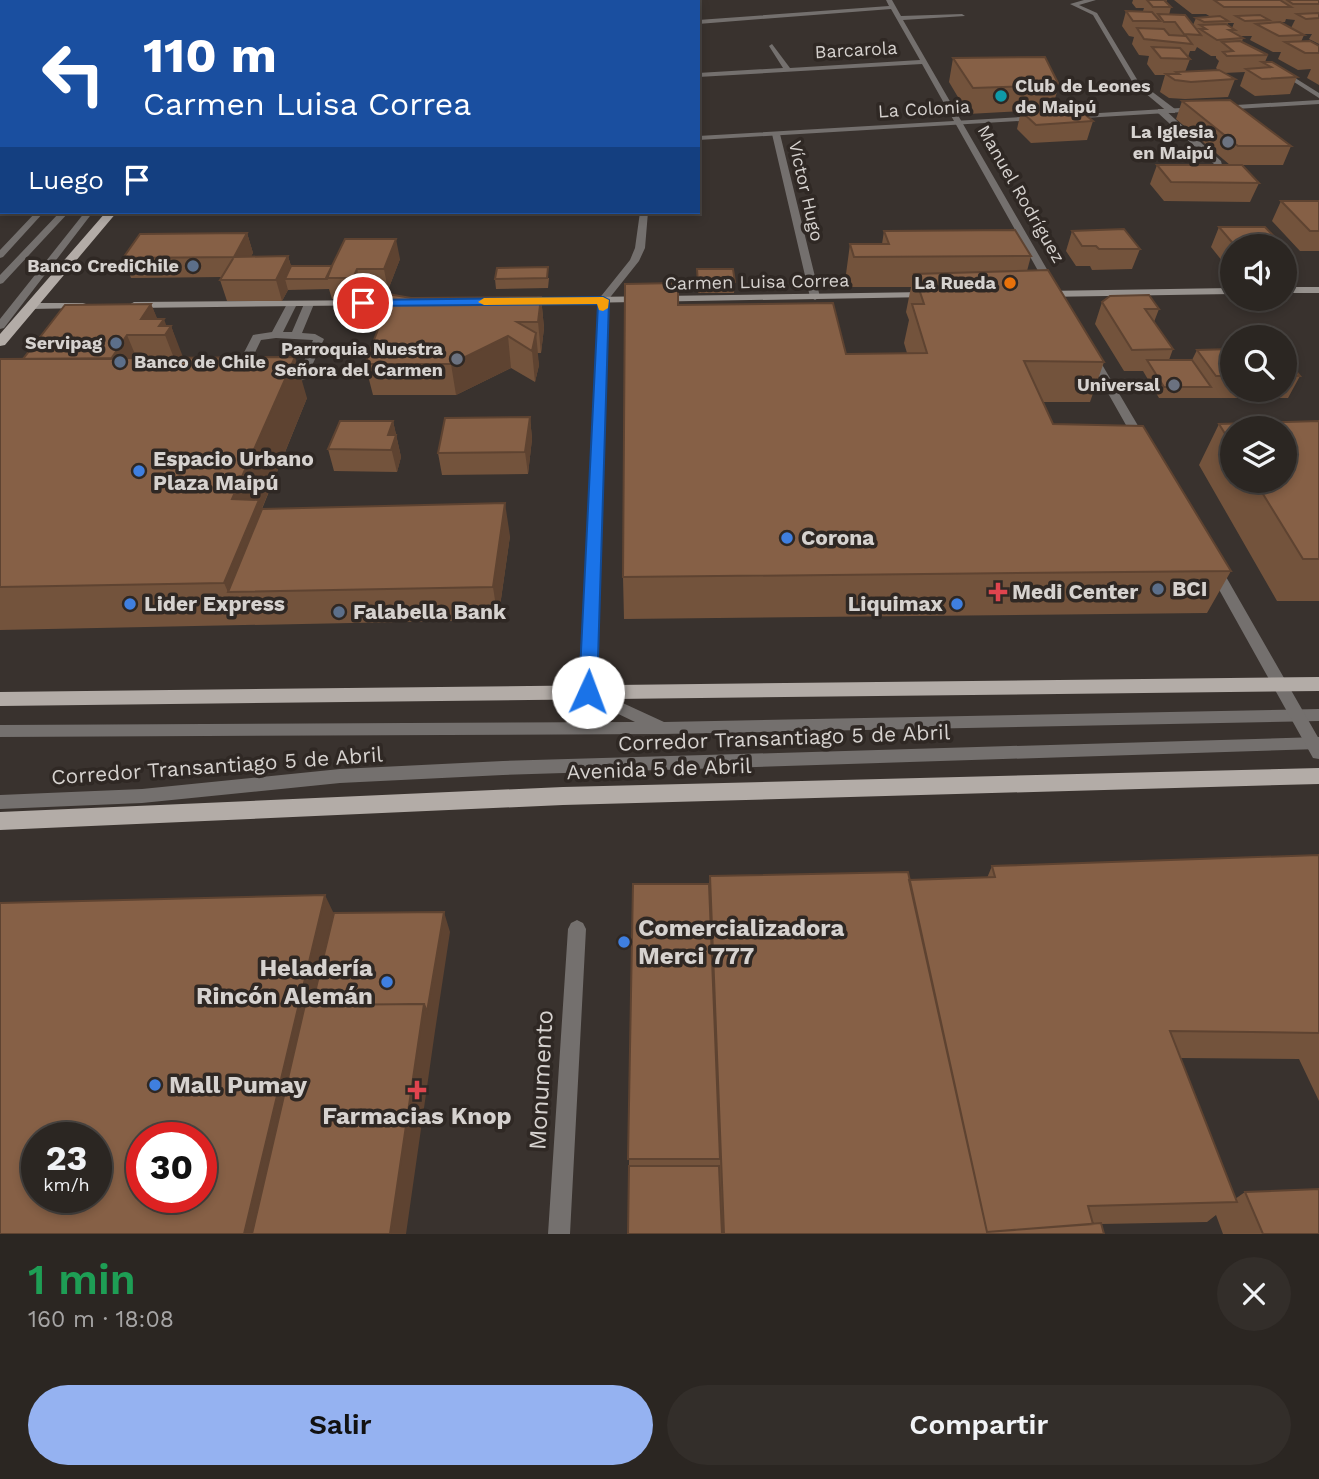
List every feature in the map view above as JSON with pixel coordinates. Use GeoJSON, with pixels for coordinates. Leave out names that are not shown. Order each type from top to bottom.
{"type":"FeatureCollection","features":[{"type":"Feature","properties":{"kind":"main road"},"geometry":{"type":"LineString","coordinates":[[0,342],[110,214]]}},
{"type":"Feature","properties":{"kind":"main road"},"geometry":{"type":"LineString","coordinates":[[1297,290],[1319,290]]}},
{"type":"Feature","properties":{"kind":"main road"},"geometry":{"type":"LineString","coordinates":[[1033,294],[1220,291]]}},
{"type":"Feature","properties":{"kind":"main road","name":"Carmen Luisa Correa"},"geometry":{"type":"LineString","coordinates":[[512,301],[941,295]]}},
{"type":"Feature","properties":{"kind":"main road"},"geometry":{"type":"LineString","coordinates":[[127,305],[404,302]]}},
{"type":"Feature","properties":{"kind":"main road"},"geometry":{"type":"LineString","coordinates":[[30,306],[99,305]]}},
{"type":"Feature","properties":{"kind":"main road"},"geometry":{"type":"LineString","coordinates":[[0,699],[1319,684]]}},
{"type":"Feature","properties":{"kind":"main road","name":"Avenida 5 de Abril"},"geometry":{"type":"LineString","coordinates":[[0,821],[563,796],[1319,776]]}},
{"type":"Feature","properties":{"kind":"street"},"geometry":{"type":"LineString","coordinates":[[1093,0],[1073,4],[1095,14],[1135,82],[1172,111]]}},
{"type":"Feature","properties":{"kind":"street"},"geometry":{"type":"LineString","coordinates":[[700,22],[891,3]]}},
{"type":"Feature","properties":{"kind":"street","name":"Manuel Rodríguez"},"geometry":{"type":"LineString","coordinates":[[891,3],[1065,310]]}},
{"type":"Feature","properties":{"kind":"street"},"geometry":{"type":"LineString","coordinates":[[899,18],[962,16]]}},
{"type":"Feature","properties":{"kind":"street","name":"Barcarola"},"geometry":{"type":"LineString","coordinates":[[772,46],[788,70]]}},
{"type":"Feature","properties":{"kind":"street","name":"Barcarola"},"geometry":{"type":"LineString","coordinates":[[700,75],[925,62]]}},
{"type":"Feature","properties":{"kind":"street"},"geometry":{"type":"LineString","coordinates":[[1276,69],[1319,96]]}},
{"type":"Feature","properties":{"kind":"street"},"geometry":{"type":"LineString","coordinates":[[1056,117],[1319,102]]}},
{"type":"Feature","properties":{"kind":"street"},"geometry":{"type":"LineString","coordinates":[[1161,111],[1218,163],[1219,169],[1213,177]]}},
{"type":"Feature","properties":{"kind":"street","name":"La Colonia"},"geometry":{"type":"LineString","coordinates":[[700,138],[1043,118]]}},
{"type":"Feature","properties":{"kind":"street","name":"Víctor Hugo"},"geometry":{"type":"LineString","coordinates":[[776,134],[815,297]]}},
{"type":"Feature","properties":{"kind":"street"},"geometry":{"type":"LineString","coordinates":[[0,255],[38,214]]}},
{"type":"Feature","properties":{"kind":"street"},"geometry":{"type":"LineString","coordinates":[[0,281],[63,214]]}},
{"type":"Feature","properties":{"kind":"street"},"geometry":{"type":"LineString","coordinates":[[0,326],[87,214]]}},
{"type":"Feature","properties":{"kind":"street"},"geometry":{"type":"LineString","coordinates":[[588,692],[603,300],[634,261],[640,248],[644,214]]}},
{"type":"Feature","properties":{"kind":"street"},"geometry":{"type":"LineString","coordinates":[[296,335],[309,303]]}},
{"type":"Feature","properties":{"kind":"street"},"geometry":{"type":"LineString","coordinates":[[276,335],[292,304]]}},
{"type":"Feature","properties":{"kind":"street"},"geometry":{"type":"LineString","coordinates":[[296,335],[320,339],[302,377],[290,381],[239,380],[237,376],[257,337],[296,335]]}},
{"type":"Feature","properties":{"kind":"street"},"geometry":{"type":"LineString","coordinates":[[1085,345],[1146,450]]}},
{"type":"Feature","properties":{"kind":"street"},"geometry":{"type":"LineString","coordinates":[[1207,555],[1317,747]]}},
{"type":"Feature","properties":{"kind":"street","name":"Corredor Transantiago 5 de Abril"},"geometry":{"type":"LineString","coordinates":[[588,692],[663,728]]}},
{"type":"Feature","properties":{"kind":"street","name":"Corredor Transantiago 5 de Abril"},"geometry":{"type":"LineString","coordinates":[[0,731],[663,728],[1319,715]]}},
{"type":"Feature","properties":{"kind":"street","name":"Corredor Transantiago 5 de Abril"},"geometry":{"type":"LineString","coordinates":[[0,802],[142,796],[340,776],[503,768],[1317,747]]}},
{"type":"Feature","properties":{"kind":"street","name":"Monumento"},"geometry":{"type":"LineString","coordinates":[[558,1234],[577,929]]}},
{"type":"Feature","properties":{"kind":"building"},"geometry":{"type":"Polygon","coordinates":[[[1147,0],[1164,0],[1171,7],[1153,7],[1147,0]]]}},
{"type":"Feature","properties":{"kind":"building"},"geometry":{"type":"Polygon","coordinates":[[[1214,0],[1280,0],[1291,7],[1224,7],[1214,0]]]}},
{"type":"Feature","properties":{"kind":"building"},"geometry":{"type":"Polygon","coordinates":[[[1287,0],[1319,0],[1319,4],[1293,4],[1287,0]]]}},
{"type":"Feature","properties":{"kind":"building"},"geometry":{"type":"Polygon","coordinates":[[[1126,11],[1152,12],[1160,21],[1133,21],[1126,11]]]}},
{"type":"Feature","properties":{"kind":"building"},"geometry":{"type":"Polygon","coordinates":[[[1319,13],[1319,18],[1306,19],[1297,14],[1319,13]]]}},
{"type":"Feature","properties":{"kind":"building"},"geometry":{"type":"Polygon","coordinates":[[[1158,14],[1185,15],[1201,35],[1184,34],[1175,22],[1164,22],[1158,14]]]}},
{"type":"Feature","properties":{"kind":"building"},"geometry":{"type":"Polygon","coordinates":[[[1260,15],[1269,20],[1245,21],[1236,16],[1260,15]]]}},
{"type":"Feature","properties":{"kind":"building"},"geometry":{"type":"Polygon","coordinates":[[[1220,16],[1228,21],[1204,22],[1196,18],[1220,16]]]}},
{"type":"Feature","properties":{"kind":"building"},"geometry":{"type":"Polygon","coordinates":[[[1280,22],[1304,35],[1279,36],[1256,24],[1280,22]]]}},
{"type":"Feature","properties":{"kind":"building"},"geometry":{"type":"Polygon","coordinates":[[[1226,24],[1235,30],[1229,30],[1243,38],[1217,40],[1200,29],[1206,29],[1200,25],[1226,24]]]}},
{"type":"Feature","properties":{"kind":"building"},"geometry":{"type":"Polygon","coordinates":[[[1137,28],[1164,29],[1169,35],[1186,36],[1192,44],[1144,39],[1137,28]]]}},
{"type":"Feature","properties":{"kind":"building"},"geometry":{"type":"Polygon","coordinates":[[[1240,41],[1268,55],[1227,56],[1223,52],[1233,51],[1222,42],[1240,41]]]}},
{"type":"Feature","properties":{"kind":"building"},"geometry":{"type":"Polygon","coordinates":[[[1310,41],[1319,46],[1319,53],[1305,53],[1285,42],[1310,41]]]}},
{"type":"Feature","properties":{"kind":"building"},"geometry":{"type":"Polygon","coordinates":[[[1152,47],[1180,48],[1190,59],[1161,58],[1152,47]]]}},
{"type":"Feature","properties":{"kind":"building"},"geometry":{"type":"Polygon","coordinates":[[[1045,57],[1059,85],[973,88],[953,58],[1045,57]]]}},
{"type":"Feature","properties":{"kind":"building"},"geometry":{"type":"Polygon","coordinates":[[[1262,62],[1272,62],[1297,77],[1262,79],[1246,69],[1271,67],[1262,62]]]}},
{"type":"Feature","properties":{"kind":"building"},"geometry":{"type":"Polygon","coordinates":[[[1219,70],[1235,79],[1191,82],[1175,80],[1166,74],[1179,74],[1176,72],[1219,70]]]}},
{"type":"Feature","properties":{"kind":"building"},"geometry":{"type":"Polygon","coordinates":[[[1230,100],[1291,146],[1238,146],[1182,101],[1230,100]]]}},
{"type":"Feature","properties":{"kind":"building"},"geometry":{"type":"Polygon","coordinates":[[[1077,108],[1093,121],[1036,125],[1021,111],[1077,108]]]}},
{"type":"Feature","properties":{"kind":"building"},"geometry":{"type":"Polygon","coordinates":[[[1157,165],[1242,165],[1259,183],[1171,182],[1157,165]]]}},
{"type":"Feature","properties":{"kind":"building"},"geometry":{"type":"Polygon","coordinates":[[[1281,201],[1319,201],[1319,231],[1310,231],[1281,201]]]}},
{"type":"Feature","properties":{"kind":"building"},"geometry":{"type":"Polygon","coordinates":[[[1219,227],[1265,227],[1272,234],[1225,234],[1219,227]]]}},
{"type":"Feature","properties":{"kind":"building"},"geometry":{"type":"Polygon","coordinates":[[[1124,229],[1140,249],[1099,249],[1096,246],[1082,246],[1072,231],[1124,229]]]}},
{"type":"Feature","properties":{"kind":"building"},"geometry":{"type":"Polygon","coordinates":[[[1015,230],[1031,256],[854,257],[850,244],[889,244],[884,231],[1015,230]]]}},
{"type":"Feature","properties":{"kind":"building"},"geometry":{"type":"Polygon","coordinates":[[[247,233],[234,257],[123,258],[140,234],[247,233]]]}},
{"type":"Feature","properties":{"kind":"building"},"geometry":{"type":"Polygon","coordinates":[[[345,239],[396,239],[384,269],[357,269],[353,278],[326,278],[345,239]]]}},
{"type":"Feature","properties":{"kind":"building"},"geometry":{"type":"Polygon","coordinates":[[[288,256],[276,280],[220,280],[234,257],[288,256]]]}},
{"type":"Feature","properties":{"kind":"building"},"geometry":{"type":"Polygon","coordinates":[[[291,266],[332,266],[327,279],[285,279],[291,266]]]}},
{"type":"Feature","properties":{"kind":"building"},"geometry":{"type":"Polygon","coordinates":[[[548,267],[547,278],[495,279],[497,268],[548,267]]]}},
{"type":"Feature","properties":{"kind":"building"},"geometry":{"type":"Polygon","coordinates":[[[697,269],[733,269],[735,282],[698,283],[697,269]]]}},
{"type":"Feature","properties":{"kind":"building"},"geometry":{"type":"Polygon","coordinates":[[[1048,270],[1104,362],[1024,361],[1053,424],[1143,426],[1231,571],[623,577],[625,284],[678,283],[678,305],[833,303],[846,354],[927,353],[912,304],[924,304],[914,274],[1048,270]]]}},
{"type":"Feature","properties":{"kind":"building"},"geometry":{"type":"Polygon","coordinates":[[[388,294],[411,298],[541,297],[538,322],[517,322],[536,333],[532,351],[508,336],[451,364],[365,364],[383,316],[371,302],[388,294]]]}},
{"type":"Feature","properties":{"kind":"building"},"geometry":{"type":"Polygon","coordinates":[[[1149,295],[1159,309],[1145,309],[1173,349],[1132,350],[1102,302],[1110,296],[1149,295]]]}},
{"type":"Feature","properties":{"kind":"building"},"geometry":{"type":"Polygon","coordinates":[[[151,304],[141,319],[164,319],[159,326],[171,326],[165,335],[127,335],[111,359],[23,359],[65,305],[151,304]]]}},
{"type":"Feature","properties":{"kind":"building"},"geometry":{"type":"Polygon","coordinates":[[[1220,349],[1220,376],[1216,376],[1197,350],[1220,349]]]}},
{"type":"Feature","properties":{"kind":"building","name":"Espacio Urbano Plaza Maipú"},"geometry":{"type":"Polygon","coordinates":[[[295,357],[232,499],[259,500],[224,583],[0,587],[0,359],[295,357]]]}},
{"type":"Feature","properties":{"kind":"building"},"geometry":{"type":"Polygon","coordinates":[[[1147,360],[1192,360],[1211,387],[1164,387],[1147,360]]]}},
{"type":"Feature","properties":{"kind":"building"},"geometry":{"type":"Polygon","coordinates":[[[530,417],[525,452],[438,453],[445,418],[530,417]]]}},
{"type":"Feature","properties":{"kind":"building"},"geometry":{"type":"Polygon","coordinates":[[[340,421],[393,421],[388,435],[396,435],[391,450],[328,449],[340,421]]]}},
{"type":"Feature","properties":{"kind":"building"},"geometry":{"type":"Polygon","coordinates":[[[1319,421],[1319,559],[1303,559],[1262,493],[1297,493],[1297,422],[1319,421]]]}},
{"type":"Feature","properties":{"kind":"building"},"geometry":{"type":"Polygon","coordinates":[[[505,503],[493,587],[228,592],[262,509],[505,503]]]}},
{"type":"Feature","properties":{"kind":"building"},"geometry":{"type":"Polygon","coordinates":[[[1319,855],[1319,1033],[1170,1031],[1237,1202],[1088,1206],[1093,1224],[987,1232],[909,880],[995,877],[992,866],[1319,855]]]}},
{"type":"Feature","properties":{"kind":"building"},"geometry":{"type":"Polygon","coordinates":[[[908,872],[987,1232],[1101,1223],[1104,1234],[724,1234],[710,876],[908,872]]]}},
{"type":"Feature","properties":{"kind":"building"},"geometry":{"type":"Polygon","coordinates":[[[633,884],[709,884],[720,1159],[628,1159],[633,884]]]}},
{"type":"Feature","properties":{"kind":"building","name":"Mall Pumay"},"geometry":{"type":"Polygon","coordinates":[[[325,895],[244,1234],[0,1234],[0,903],[325,895]]]}},
{"type":"Feature","properties":{"kind":"building","name":"Heladería Rincón Alemán"},"geometry":{"type":"Polygon","coordinates":[[[444,912],[427,1012],[424,1004],[312,1005],[334,913],[444,912]]]}},
{"type":"Feature","properties":{"kind":"building"},"geometry":{"type":"Polygon","coordinates":[[[424,1004],[390,1234],[252,1234],[305,1005],[424,1004]]]}},
{"type":"Feature","properties":{"kind":"building"},"geometry":{"type":"Polygon","coordinates":[[[629,1166],[719,1166],[722,1234],[628,1234],[629,1166]]]}},
{"type":"Feature","properties":{"kind":"building"},"geometry":{"type":"Polygon","coordinates":[[[1319,1189],[1319,1234],[1263,1234],[1245,1192],[1319,1189]]]}},
{"type":"Feature","properties":{"kind":"slow traffic"},"geometry":{"type":"LineString","coordinates":[[484,302],[603,300],[603,308]]}},
{"type":"Feature","properties":{"kind":"place","name":"Club de Leones de Maipú"},"geometry":{"type":"Point","coordinates":[1001,96]}},
{"type":"Feature","properties":{"kind":"place","name":"La Iglesia en Maipú"},"geometry":{"type":"Point","coordinates":[1228,142]}},
{"type":"Feature","properties":{"kind":"place","name":"Banco CrediChile"},"geometry":{"type":"Point","coordinates":[193,266]}},
{"type":"Feature","properties":{"kind":"place","name":"La Rueda"},"geometry":{"type":"Point","coordinates":[1010,283]}},
{"type":"Feature","properties":{"kind":"place","name":"Servipag"},"geometry":{"type":"Point","coordinates":[116,343]}},
{"type":"Feature","properties":{"kind":"place","name":"Parroquia Nuestra Señora del Carmen"},"geometry":{"type":"Point","coordinates":[457,359]}},
{"type":"Feature","properties":{"kind":"place","name":"Banco de Chile"},"geometry":{"type":"Point","coordinates":[120,362]}},
{"type":"Feature","properties":{"kind":"place","name":"Universal"},"geometry":{"type":"Point","coordinates":[1174,385]}},
{"type":"Feature","properties":{"kind":"place","name":"Espacio Urbano Plaza Maipú"},"geometry":{"type":"Point","coordinates":[139,471]}},
{"type":"Feature","properties":{"kind":"place","name":"Corona"},"geometry":{"type":"Point","coordinates":[787,538]}},
{"type":"Feature","properties":{"kind":"place","name":"BCI"},"geometry":{"type":"Point","coordinates":[1158,589]}},
{"type":"Feature","properties":{"kind":"place","name":"Medi Center"},"geometry":{"type":"Point","coordinates":[998,592]}},
{"type":"Feature","properties":{"kind":"place","name":"Lider Express"},"geometry":{"type":"Point","coordinates":[130,604]}},
{"type":"Feature","properties":{"kind":"place","name":"Liquimax"},"geometry":{"type":"Point","coordinates":[957,604]}},
{"type":"Feature","properties":{"kind":"place","name":"Falabella Bank"},"geometry":{"type":"Point","coordinates":[339,612]}},
{"type":"Feature","properties":{"kind":"place","name":"Comercializadora Merci 777"},"geometry":{"type":"Point","coordinates":[624,942]}},
{"type":"Feature","properties":{"kind":"place","name":"Heladería Rincón Alemán"},"geometry":{"type":"Point","coordinates":[387,982]}},
{"type":"Feature","properties":{"kind":"place","name":"Mall Pumay"},"geometry":{"type":"Point","coordinates":[155,1085]}},
{"type":"Feature","properties":{"kind":"place","name":"Farmacias Knop"},"geometry":{"type":"Point","coordinates":[417,1090]}},
{"type":"Feature","properties":{"kind":"route"},"geometry":{"type":"LineString","coordinates":[[363,303],[603,300],[588,692]]}}]}
